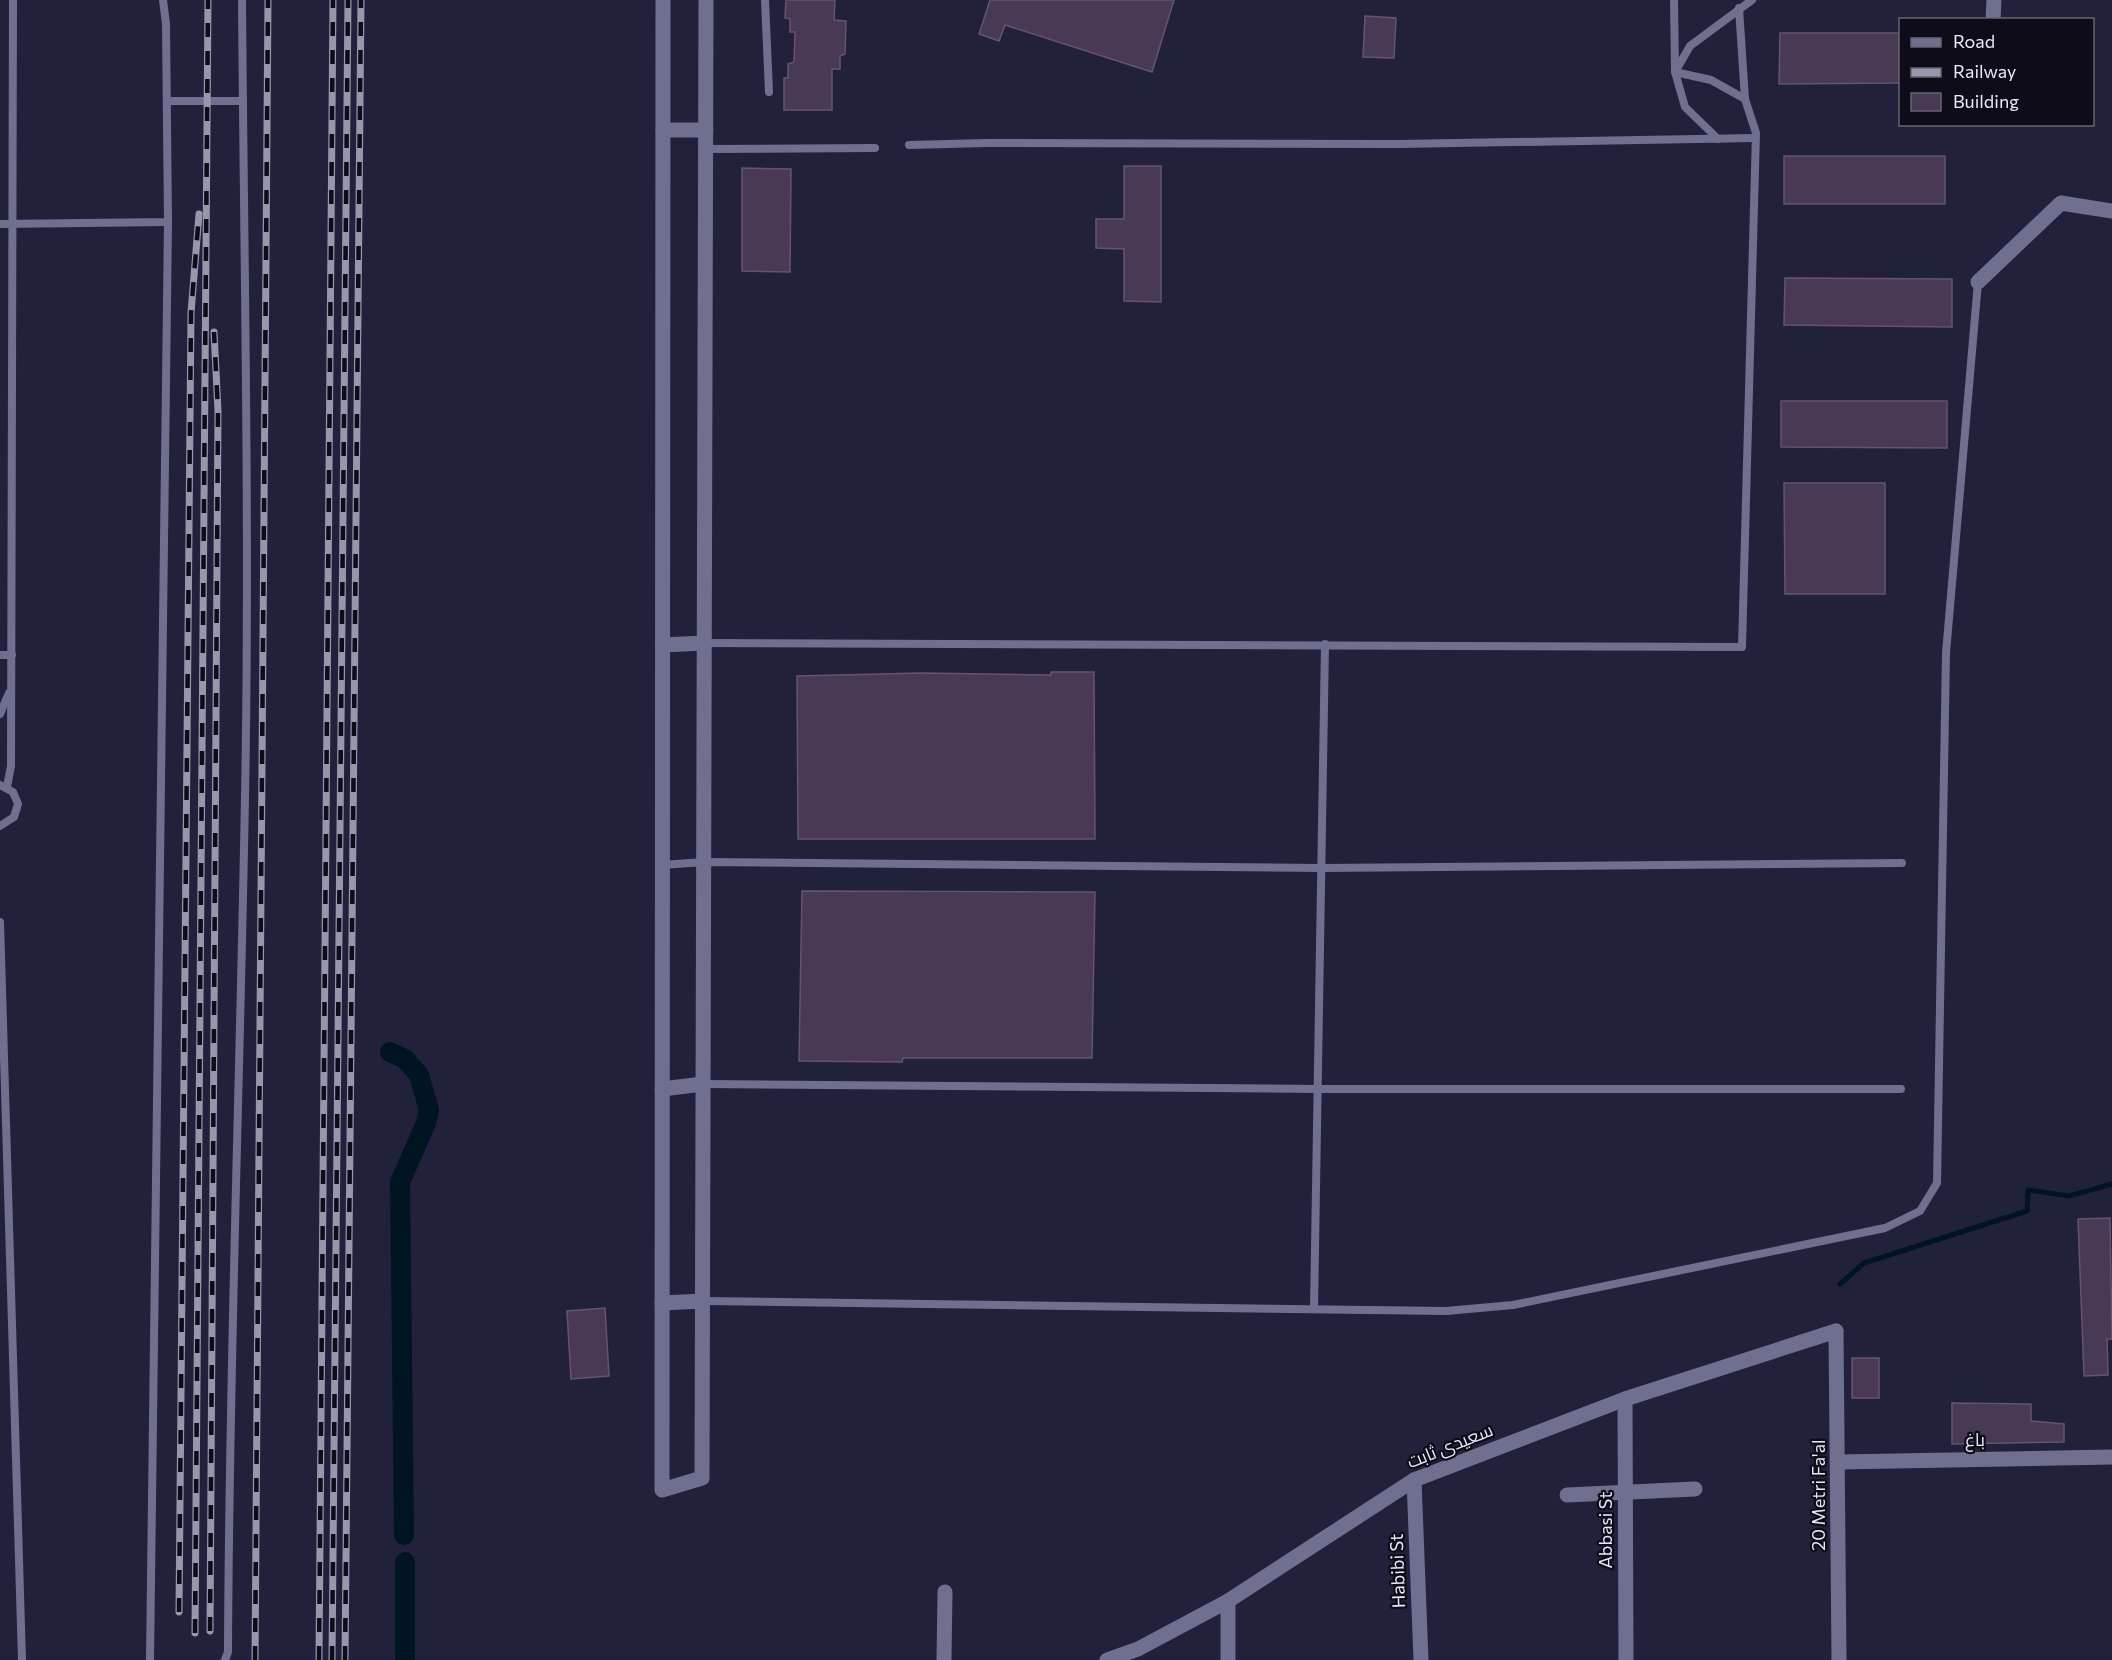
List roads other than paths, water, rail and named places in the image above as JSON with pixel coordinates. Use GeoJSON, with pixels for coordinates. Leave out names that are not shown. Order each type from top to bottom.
{"type":"FeatureCollection","features":[{"type":"Feature","properties":{"kind":"street"},"geometry":{"type":"LineString","coordinates":[[663,0],[662,1490],[702,1478],[706,0]]}},
{"type":"Feature","properties":{"kind":"street"},"geometry":{"type":"LineString","coordinates":[[1993,18],[1994,0]]}},
{"type":"Feature","properties":{"kind":"street"},"geometry":{"type":"LineString","coordinates":[[663,130],[706,130]]}},
{"type":"Feature","properties":{"kind":"street"},"geometry":{"type":"LineString","coordinates":[[1978,282],[2061,203],[2112,211]]}},
{"type":"Feature","properties":{"kind":"street"},"geometry":{"type":"LineString","coordinates":[[663,645],[704,643]]}},
{"type":"Feature","properties":{"kind":"street"},"geometry":{"type":"LineString","coordinates":[[662,1089],[703,1084]]}},
{"type":"Feature","properties":{"kind":"street"},"geometry":{"type":"LineString","coordinates":[[662,1303],[703,1301]]}},
{"type":"Feature","properties":{"kind":"street","name":"سعیدی ثابت"},"geometry":{"type":"LineString","coordinates":[[1107,1660],[1138,1649],[1228,1601],[1414,1480],[1625,1399],[1836,1331]]}},
{"type":"Feature","properties":{"kind":"street","name":"20 Metri Fa'al"},"geometry":{"type":"LineString","coordinates":[[1836,1331],[1839,1462],[1839,1660]]}},
{"type":"Feature","properties":{"kind":"street","name":"Abbasi St"},"geometry":{"type":"LineString","coordinates":[[1625,1399],[1626,1660]]}},
{"type":"Feature","properties":{"kind":"street","name":"باغ"},"geometry":{"type":"LineString","coordinates":[[1839,1462],[2112,1457]]}},
{"type":"Feature","properties":{"kind":"street","name":"Habibi St"},"geometry":{"type":"LineString","coordinates":[[1414,1480],[1420,1660]]}},
{"type":"Feature","properties":{"kind":"street"},"geometry":{"type":"LineString","coordinates":[[1567,1495],[1625,1490],[1695,1489]]}},
{"type":"Feature","properties":{"kind":"street"},"geometry":{"type":"LineString","coordinates":[[944,1660],[945,1592]]}},
{"type":"Feature","properties":{"kind":"street"},"geometry":{"type":"LineString","coordinates":[[1228,1601],[1228,1660]]}},
{"type":"Feature","properties":{"kind":"lane"},"geometry":{"type":"LineString","coordinates":[[0,826],[10,822],[17,811],[16,798],[4,786],[11,766],[13,0]]}},
{"type":"Feature","properties":{"kind":"lane"},"geometry":{"type":"LineString","coordinates":[[150,1660],[160,673],[168,222],[164,0]]}},
{"type":"Feature","properties":{"kind":"lane"},"geometry":{"type":"LineString","coordinates":[[225,1660],[228,1652],[228,1499],[246,712],[249,474],[242,0]]}},
{"type":"Feature","properties":{"kind":"lane"},"geometry":{"type":"LineString","coordinates":[[765,0],[769,92]]}},
{"type":"Feature","properties":{"kind":"lane"},"geometry":{"type":"LineString","coordinates":[[1674,0],[1675,72],[1685,107],[1718,138]]}},
{"type":"Feature","properties":{"kind":"lane"},"geometry":{"type":"LineString","coordinates":[[1675,72],[1690,46],[1752,0]]}},
{"type":"Feature","properties":{"kind":"lane"},"geometry":{"type":"LineString","coordinates":[[704,643],[1742,647],[1755,138],[1745,99],[1739,8]]}},
{"type":"Feature","properties":{"kind":"lane"},"geometry":{"type":"LineString","coordinates":[[1675,72],[1712,81],[1745,99]]}},
{"type":"Feature","properties":{"kind":"lane"},"geometry":{"type":"LineString","coordinates":[[167,101],[243,101]]}},
{"type":"Feature","properties":{"kind":"lane"},"geometry":{"type":"LineString","coordinates":[[909,145],[987,143],[1399,144],[1755,138]]}},
{"type":"Feature","properties":{"kind":"lane"},"geometry":{"type":"LineString","coordinates":[[706,149],[875,148]]}},
{"type":"Feature","properties":{"kind":"lane"},"geometry":{"type":"LineString","coordinates":[[0,224],[168,222]]}},
{"type":"Feature","properties":{"kind":"lane"},"geometry":{"type":"LineString","coordinates":[[703,1301],[1446,1311],[1513,1305],[1885,1228],[1920,1211],[1937,1184],[1946,653],[1978,282]]}},
{"type":"Feature","properties":{"kind":"lane"},"geometry":{"type":"LineString","coordinates":[[1314,1309],[1325,644]]}},
{"type":"Feature","properties":{"kind":"lane"},"geometry":{"type":"LineString","coordinates":[[0,655],[12,655]]}},
{"type":"Feature","properties":{"kind":"lane"},"geometry":{"type":"LineString","coordinates":[[0,714],[11,687]]}},
{"type":"Feature","properties":{"kind":"lane"},"geometry":{"type":"LineString","coordinates":[[662,864],[704,862],[1322,868],[1902,863]]}},
{"type":"Feature","properties":{"kind":"lane"},"geometry":{"type":"LineString","coordinates":[[0,922],[22,1660]]}},
{"type":"Feature","properties":{"kind":"lane"},"geometry":{"type":"LineString","coordinates":[[703,1084],[1319,1089],[1901,1089]]}},
{"type":"Feature","properties":{"kind":"waterway"},"geometry":{"type":"LineString","coordinates":[[390,1052],[405,1059],[419,1075],[429,1110],[426,1123],[400,1182],[404,1535]]}},
{"type":"Feature","properties":{"kind":"waterway"},"geometry":{"type":"LineString","coordinates":[[1840,1284],[1864,1263],[2027,1211],[2028,1190],[2069,1196],[2112,1184]]}},
{"type":"Feature","properties":{"kind":"waterway"},"geometry":{"type":"LineString","coordinates":[[405,1562],[405,1660]]}},
{"type":"Feature","properties":{"kind":"railway"},"geometry":{"type":"LineString","coordinates":[[195,1633],[208,0]]}},
{"type":"Feature","properties":{"kind":"railway"},"geometry":{"type":"LineString","coordinates":[[255,1660],[268,0]]}},
{"type":"Feature","properties":{"kind":"railway"},"geometry":{"type":"LineString","coordinates":[[319,1660],[333,0]]}},
{"type":"Feature","properties":{"kind":"railway"},"geometry":{"type":"LineString","coordinates":[[332,1660],[348,0]]}},
{"type":"Feature","properties":{"kind":"railway"},"geometry":{"type":"LineString","coordinates":[[345,1660],[361,0]]}},
{"type":"Feature","properties":{"kind":"railway"},"geometry":{"type":"LineString","coordinates":[[179,1612],[191,313],[199,214]]}},
{"type":"Feature","properties":{"kind":"railway"},"geometry":{"type":"LineString","coordinates":[[210,1631],[218,411],[214,332]]}}]}
